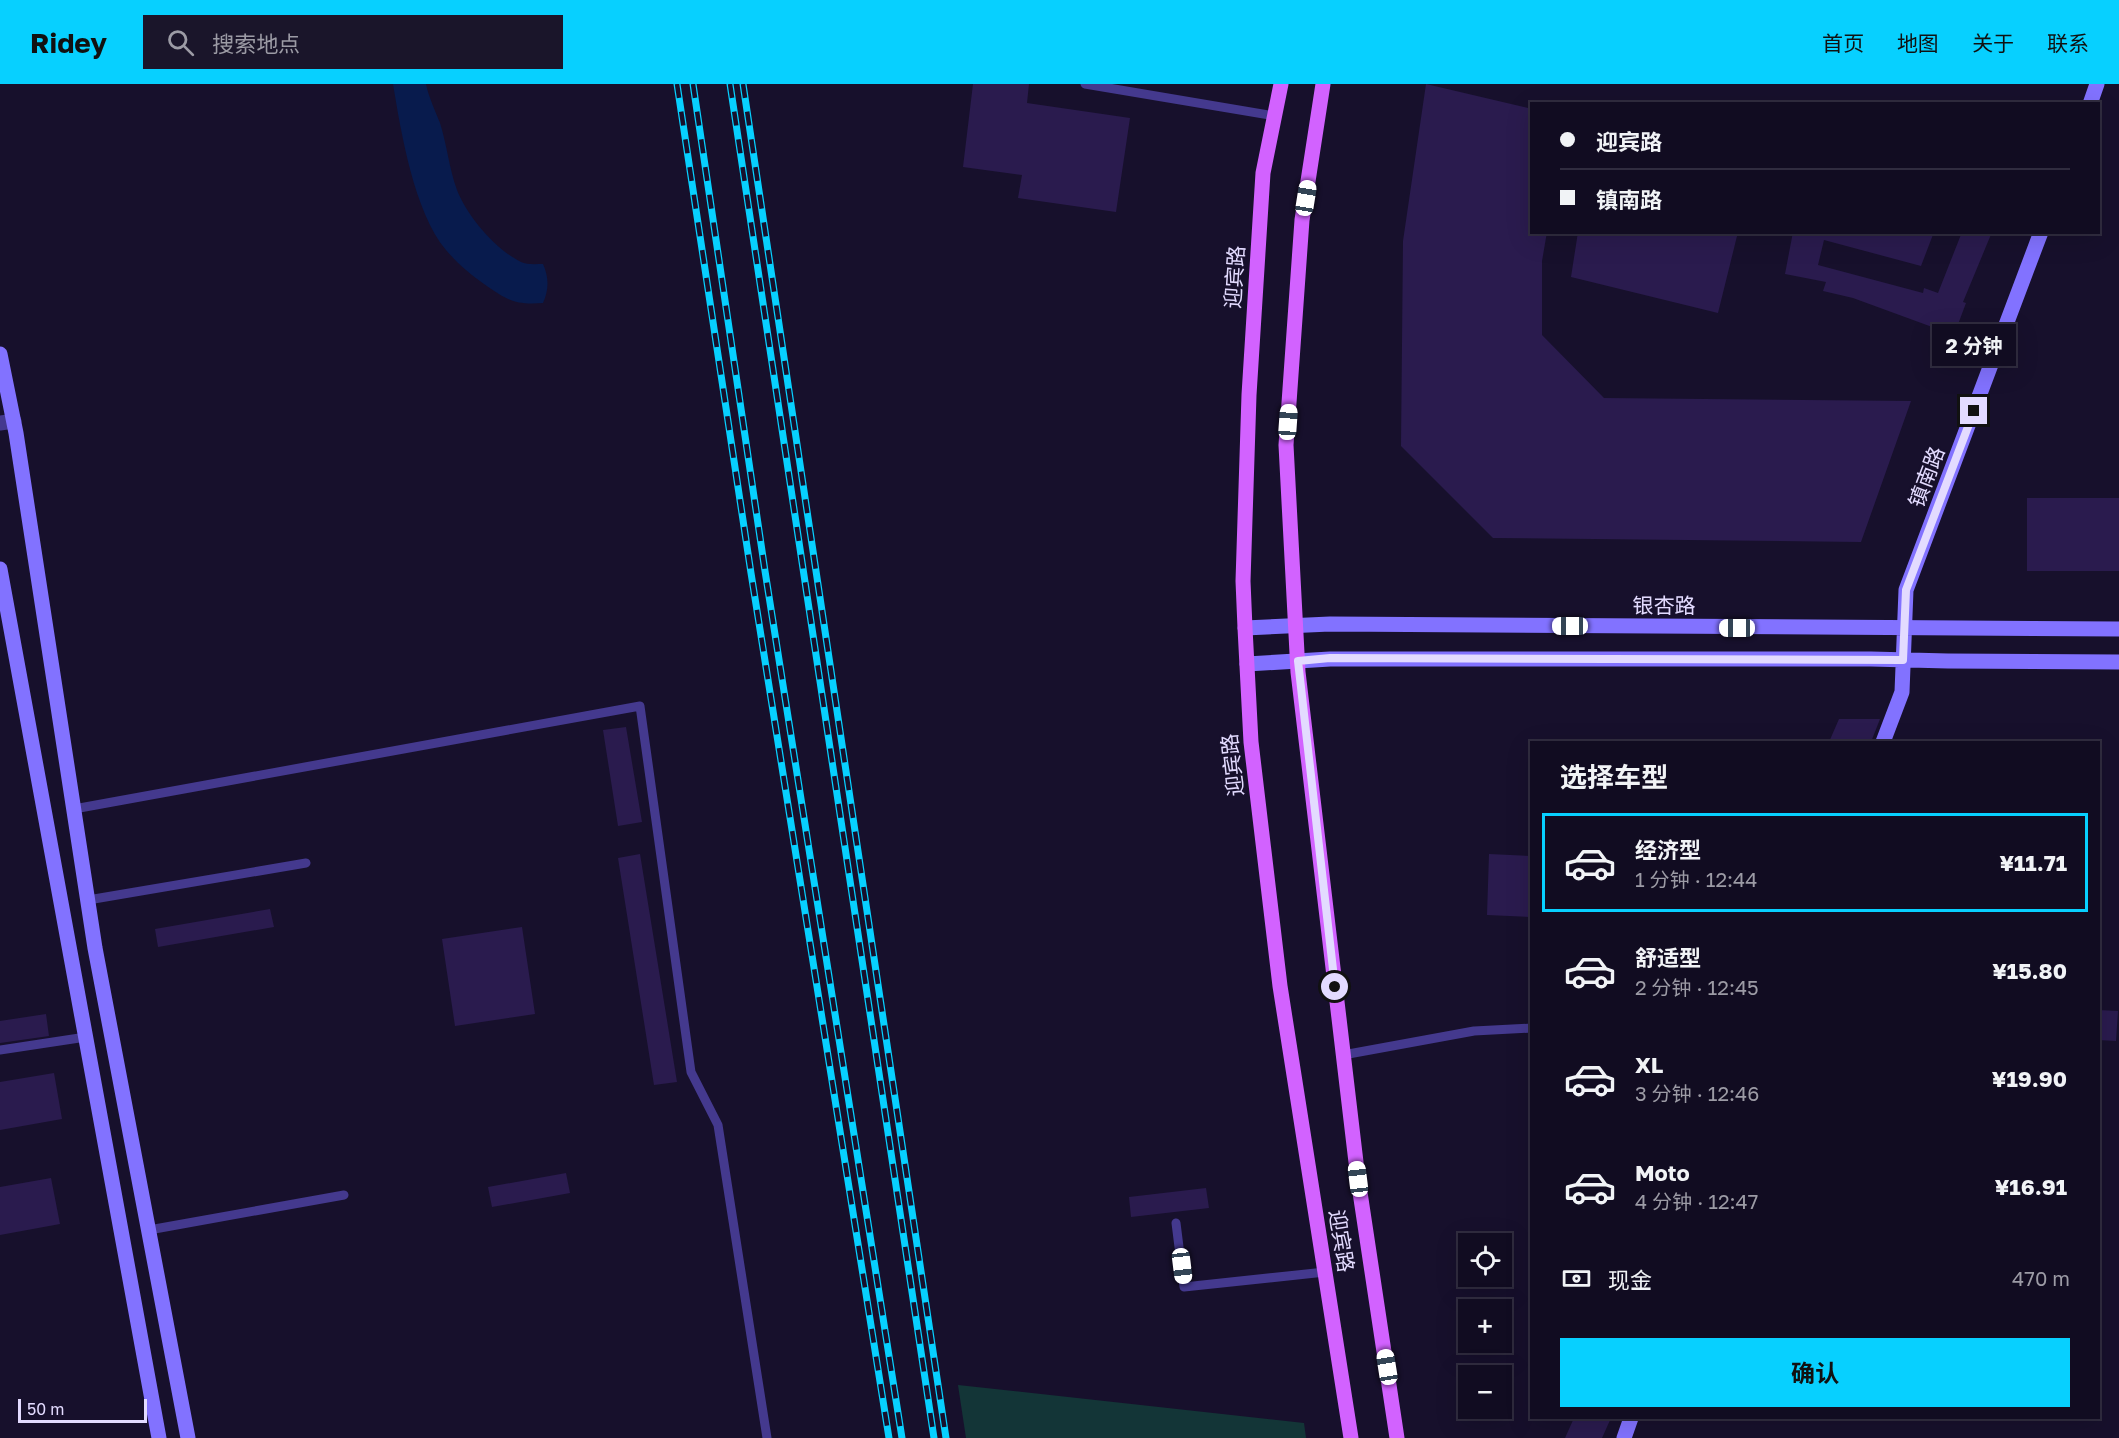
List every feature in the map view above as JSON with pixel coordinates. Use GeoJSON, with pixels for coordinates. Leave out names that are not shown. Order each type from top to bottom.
{"type":"FeatureCollection","features":[{"type":"Feature","properties":{"kind":"main road","name":"迎宾路"},"geometry":{"type":"LineString","coordinates":[[1281,84],[1263,173],[1249,395],[1243,581],[1245,628],[1251,742],[1279,975],[1351,1438]]}},
{"type":"Feature","properties":{"kind":"main road","name":"迎宾路"},"geometry":{"type":"LineString","coordinates":[[1323,84],[1302,220],[1286,445],[1298,661],[1358,1179],[1397,1438]]}},
{"type":"Feature","properties":{"kind":"street"},"geometry":{"type":"LineString","coordinates":[[2091,102],[2097,84]]}},
{"type":"Feature","properties":{"kind":"street","name":"镇南路"},"geometry":{"type":"LineString","coordinates":[[1883,741],[1902,692],[1906,590],[2040,234]]}},
{"type":"Feature","properties":{"kind":"street"},"geometry":{"type":"LineString","coordinates":[[0,354],[7,422],[88,900],[189,1438]]}},
{"type":"Feature","properties":{"kind":"street"},"geometry":{"type":"LineString","coordinates":[[0,569],[159,1438]]}},
{"type":"Feature","properties":{"kind":"street","name":"银杏路"},"geometry":{"type":"LineString","coordinates":[[1245,628],[1342,624],[2119,629]]}},
{"type":"Feature","properties":{"kind":"street"},"geometry":{"type":"LineString","coordinates":[[1247,664],[1330,658],[2119,662]]}},
{"type":"Feature","properties":{"kind":"street"},"geometry":{"type":"LineString","coordinates":[[1624,1438],[1631,1419]]}},
{"type":"Feature","properties":{"kind":"lane"},"geometry":{"type":"LineString","coordinates":[[1085,84],[1275,116]]}},
{"type":"Feature","properties":{"kind":"lane"},"geometry":{"type":"LineString","coordinates":[[74,809],[640,706],[691,1072],[718,1125],[766,1438]]}},
{"type":"Feature","properties":{"kind":"lane"},"geometry":{"type":"LineString","coordinates":[[88,900],[306,863]]}},
{"type":"Feature","properties":{"kind":"lane"},"geometry":{"type":"LineString","coordinates":[[1343,1055],[1474,1031],[1530,1028]]}},
{"type":"Feature","properties":{"kind":"lane"},"geometry":{"type":"LineString","coordinates":[[0,1050],[86,1037]]}},
{"type":"Feature","properties":{"kind":"lane"},"geometry":{"type":"LineString","coordinates":[[149,1230],[344,1196]]}},
{"type":"Feature","properties":{"kind":"lane"},"geometry":{"type":"LineString","coordinates":[[1176,1223],[1184,1287],[1325,1272]]}},
{"type":"Feature","properties":{"kind":"green space"},"geometry":{"type":"Polygon","coordinates":[[[958,1385],[1304,1423],[1306,1438],[966,1438],[958,1385]]]}},
{"type":"Feature","properties":{"kind":"water"},"geometry":{"type":"Polygon","coordinates":[[[393,84],[426,84],[440,123],[454,182],[462,200],[483,231],[511,257],[523,263],[543,264],[548,284],[543,303],[518,302],[499,294],[459,264],[435,234],[425,215],[410,171],[393,84]]]}},
{"type":"Feature","properties":{"kind":"building"},"geometry":{"type":"Polygon","coordinates":[[[973,84],[1029,84],[1027,103],[1130,118],[1116,212],[1018,198],[1022,175],[963,167],[973,84]]]}},
{"type":"Feature","properties":{"kind":"building"},"geometry":{"type":"Polygon","coordinates":[[[1426,84],[1530,109],[1530,234],[1547,234],[1542,261],[1542,335],[1604,398],[1911,401],[1861,542],[1493,538],[1401,446],[1403,241],[1426,84]]]}},
{"type":"Feature","properties":{"kind":"building"},"geometry":{"type":"Polygon","coordinates":[[[1578,234],[1738,234],[1718,313],[1571,277],[1578,234]]]}},
{"type":"Feature","properties":{"kind":"building"},"geometry":{"type":"Polygon","coordinates":[[[1793,234],[1933,234],[1921,266],[1824,240],[1818,265],[1923,293],[1924,288],[1938,293],[1961,234],[1991,234],[1963,302],[1966,303],[1954,335],[1853,298],[1823,291],[1826,282],[1785,274],[1793,234]]]}},
{"type":"Feature","properties":{"kind":"building"},"geometry":{"type":"Polygon","coordinates":[[[2027,498],[2119,498],[2119,571],[2027,571],[2027,498]]]}},
{"type":"Feature","properties":{"kind":"building"},"geometry":{"type":"Polygon","coordinates":[[[1839,719],[1880,719],[1871,741],[1829,741],[1839,719]]]}},
{"type":"Feature","properties":{"kind":"building"},"geometry":{"type":"Polygon","coordinates":[[[626,727],[642,822],[618,826],[603,730],[626,727]]]}},
{"type":"Feature","properties":{"kind":"building"},"geometry":{"type":"Polygon","coordinates":[[[640,854],[677,1082],[654,1085],[618,858],[640,854]]]}},
{"type":"Feature","properties":{"kind":"building"},"geometry":{"type":"Polygon","coordinates":[[[1489,854],[1530,856],[1530,917],[1487,915],[1489,854]]]}},
{"type":"Feature","properties":{"kind":"building"},"geometry":{"type":"Polygon","coordinates":[[[270,909],[274,927],[158,947],[155,929],[270,909]]]}},
{"type":"Feature","properties":{"kind":"building"},"geometry":{"type":"Polygon","coordinates":[[[522,927],[535,1014],[455,1026],[442,939],[522,927]]]}},
{"type":"Feature","properties":{"kind":"building"},"geometry":{"type":"Polygon","coordinates":[[[2100,1010],[2118,1011],[2116,1041],[2100,1040],[2100,1010]]]}},
{"type":"Feature","properties":{"kind":"building"},"geometry":{"type":"Polygon","coordinates":[[[46,1014],[49,1036],[0,1043],[0,1021],[46,1014]]]}},
{"type":"Feature","properties":{"kind":"building"},"geometry":{"type":"Polygon","coordinates":[[[54,1073],[62,1119],[0,1130],[0,1082],[54,1073]]]}},
{"type":"Feature","properties":{"kind":"building"},"geometry":{"type":"Polygon","coordinates":[[[566,1173],[570,1193],[492,1207],[488,1187],[566,1173]]]}},
{"type":"Feature","properties":{"kind":"building"},"geometry":{"type":"Polygon","coordinates":[[[51,1178],[60,1224],[0,1235],[0,1187],[51,1178]]]}},
{"type":"Feature","properties":{"kind":"building"},"geometry":{"type":"Polygon","coordinates":[[[1206,1188],[1209,1208],[1131,1217],[1129,1197],[1206,1188]]]}},
{"type":"Feature","properties":{"kind":"building"},"geometry":{"type":"Polygon","coordinates":[[[1574,1419],[1611,1419],[1602,1438],[1565,1438],[1574,1419]]]}},
{"type":"Feature","properties":{"kind":"railway"},"geometry":{"type":"LineString","coordinates":[[677,84],[751,573],[889,1438]]}},
{"type":"Feature","properties":{"kind":"railway"},"geometry":{"type":"LineString","coordinates":[[693,84],[765,571],[902,1438]]}},
{"type":"Feature","properties":{"kind":"railway"},"geometry":{"type":"LineString","coordinates":[[730,84],[934,1438]]}},
{"type":"Feature","properties":{"kind":"railway"},"geometry":{"type":"LineString","coordinates":[[743,84],[946,1438]]}},
{"type":"Feature","properties":{"kind":"route"},"geometry":{"type":"LineString","coordinates":[[1335,987],[1298,661],[1330,658],[1903,660],[1906,590],[1974,411]]}}]}
